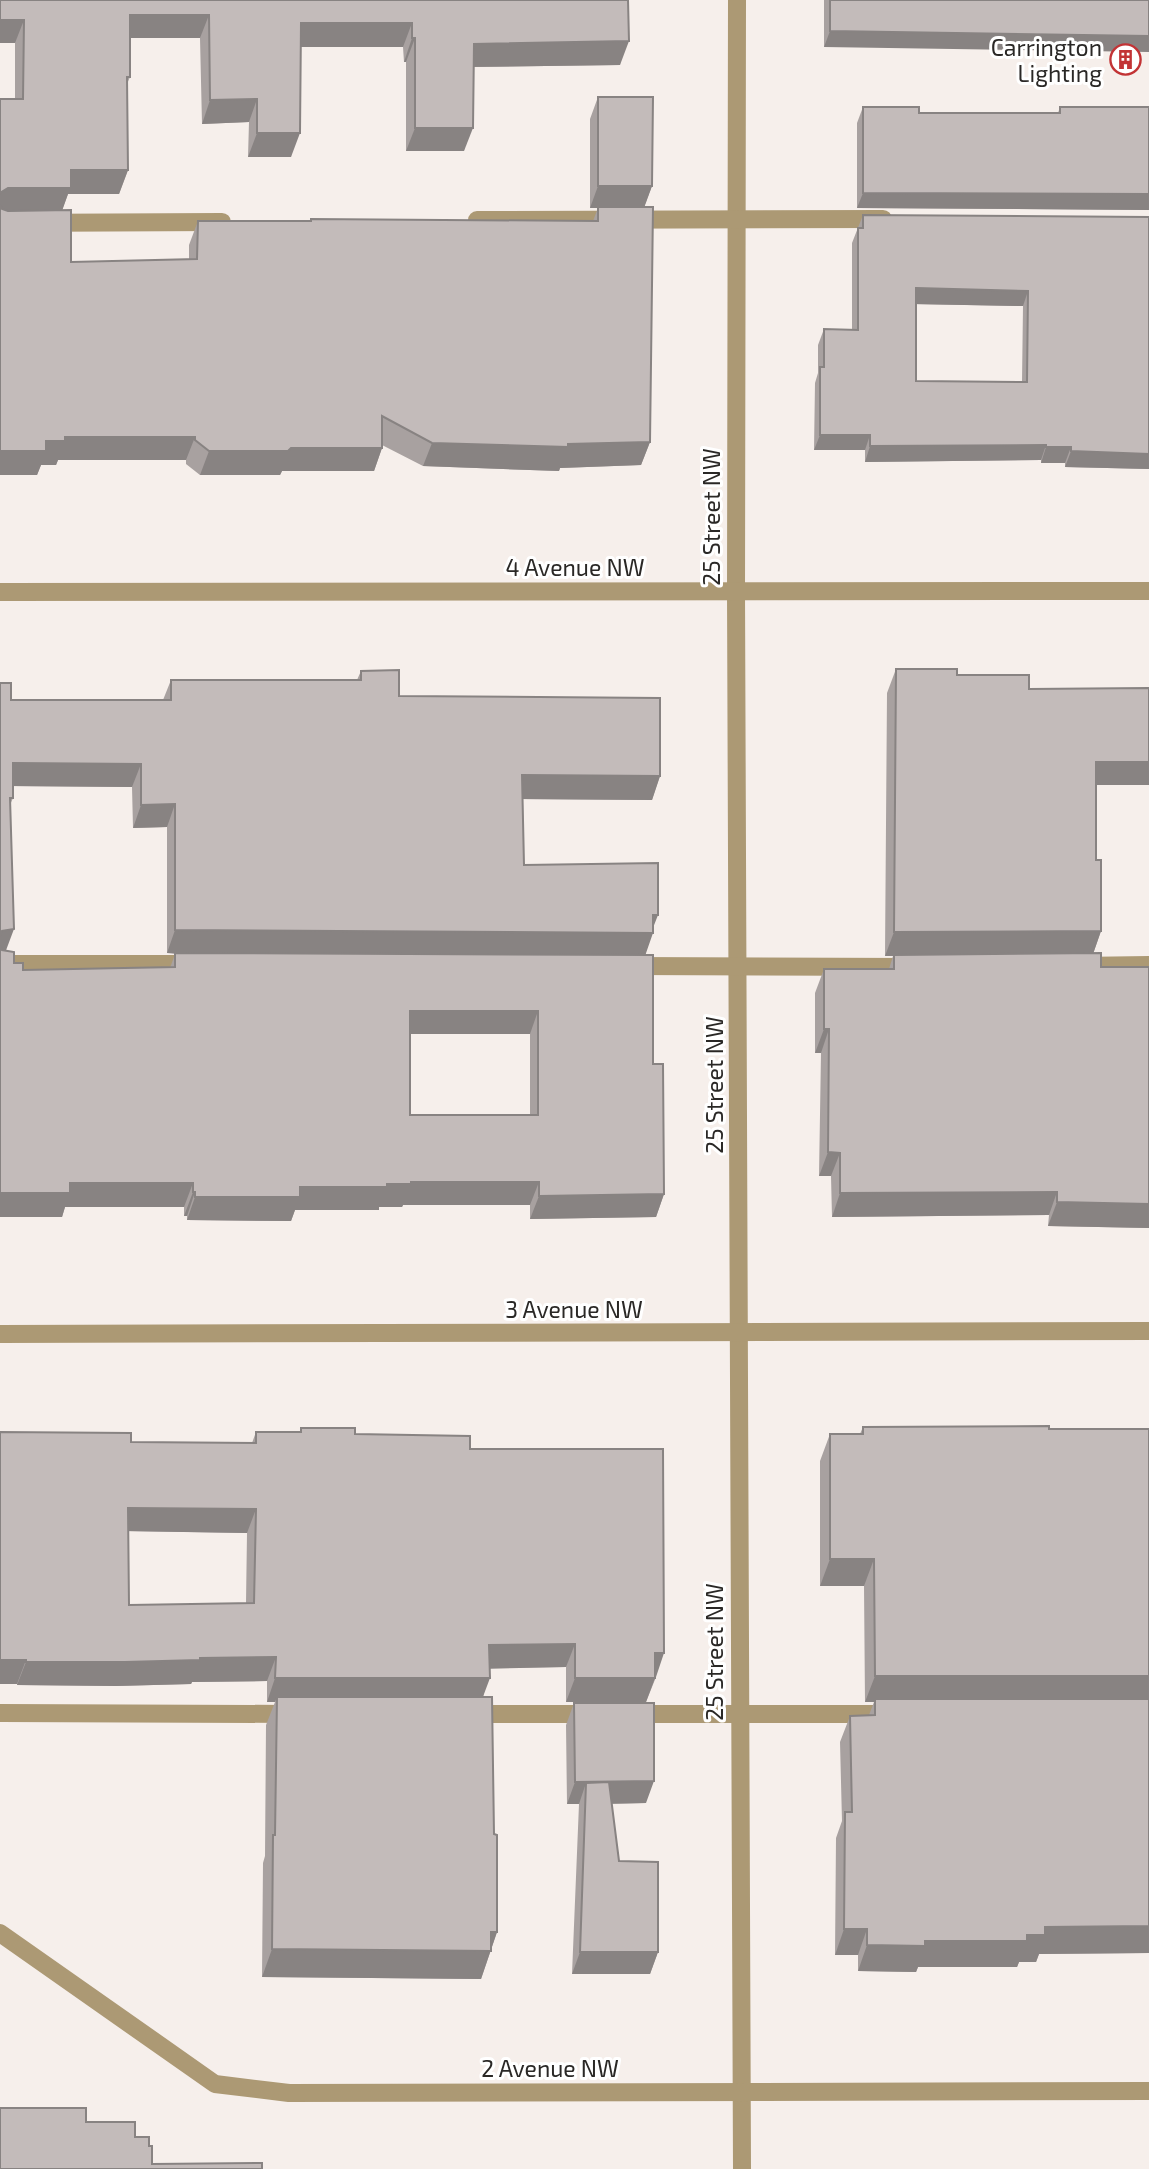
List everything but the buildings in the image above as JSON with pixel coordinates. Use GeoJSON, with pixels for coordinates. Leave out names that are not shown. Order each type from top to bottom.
{"type":"FeatureCollection","features":[{"type":"Feature","properties":{"kind":"street","name":"25 Street NW"},"geometry":{"type":"LineString","coordinates":[[737,0],[736,592],[742,2169]]}},
{"type":"Feature","properties":{"kind":"street"},"geometry":{"type":"LineString","coordinates":[[457,220],[901,219]]}},
{"type":"Feature","properties":{"kind":"street"},"geometry":{"type":"LineString","coordinates":[[0,223],[235,222]]}},
{"type":"Feature","properties":{"kind":"street","name":"4 Avenue NW"},"geometry":{"type":"LineString","coordinates":[[0,592],[1149,591]]}},
{"type":"Feature","properties":{"kind":"street"},"geometry":{"type":"LineString","coordinates":[[0,964],[205,964]]}},
{"type":"Feature","properties":{"kind":"street"},"geometry":{"type":"LineString","coordinates":[[1066,966],[1149,965]]}},
{"type":"Feature","properties":{"kind":"street"},"geometry":{"type":"LineString","coordinates":[[613,966],[929,967]]}},
{"type":"Feature","properties":{"kind":"street","name":"3 Avenue NW"},"geometry":{"type":"LineString","coordinates":[[0,1335],[1149,1331]]}},
{"type":"Feature","properties":{"kind":"street"},"geometry":{"type":"LineString","coordinates":[[0,1713],[305,1714]]}},
{"type":"Feature","properties":{"kind":"street"},"geometry":{"type":"LineString","coordinates":[[457,1714],[916,1714]]}},
{"type":"Feature","properties":{"kind":"street","name":"2 Avenue NW"},"geometry":{"type":"LineString","coordinates":[[0,1933],[215,2084],[289,2093],[1149,2091]]}},
{"type":"Feature","properties":{"kind":"place","name":"Carrington Lighting"},"geometry":{"type":"Point","coordinates":[1125,60]}}]}
